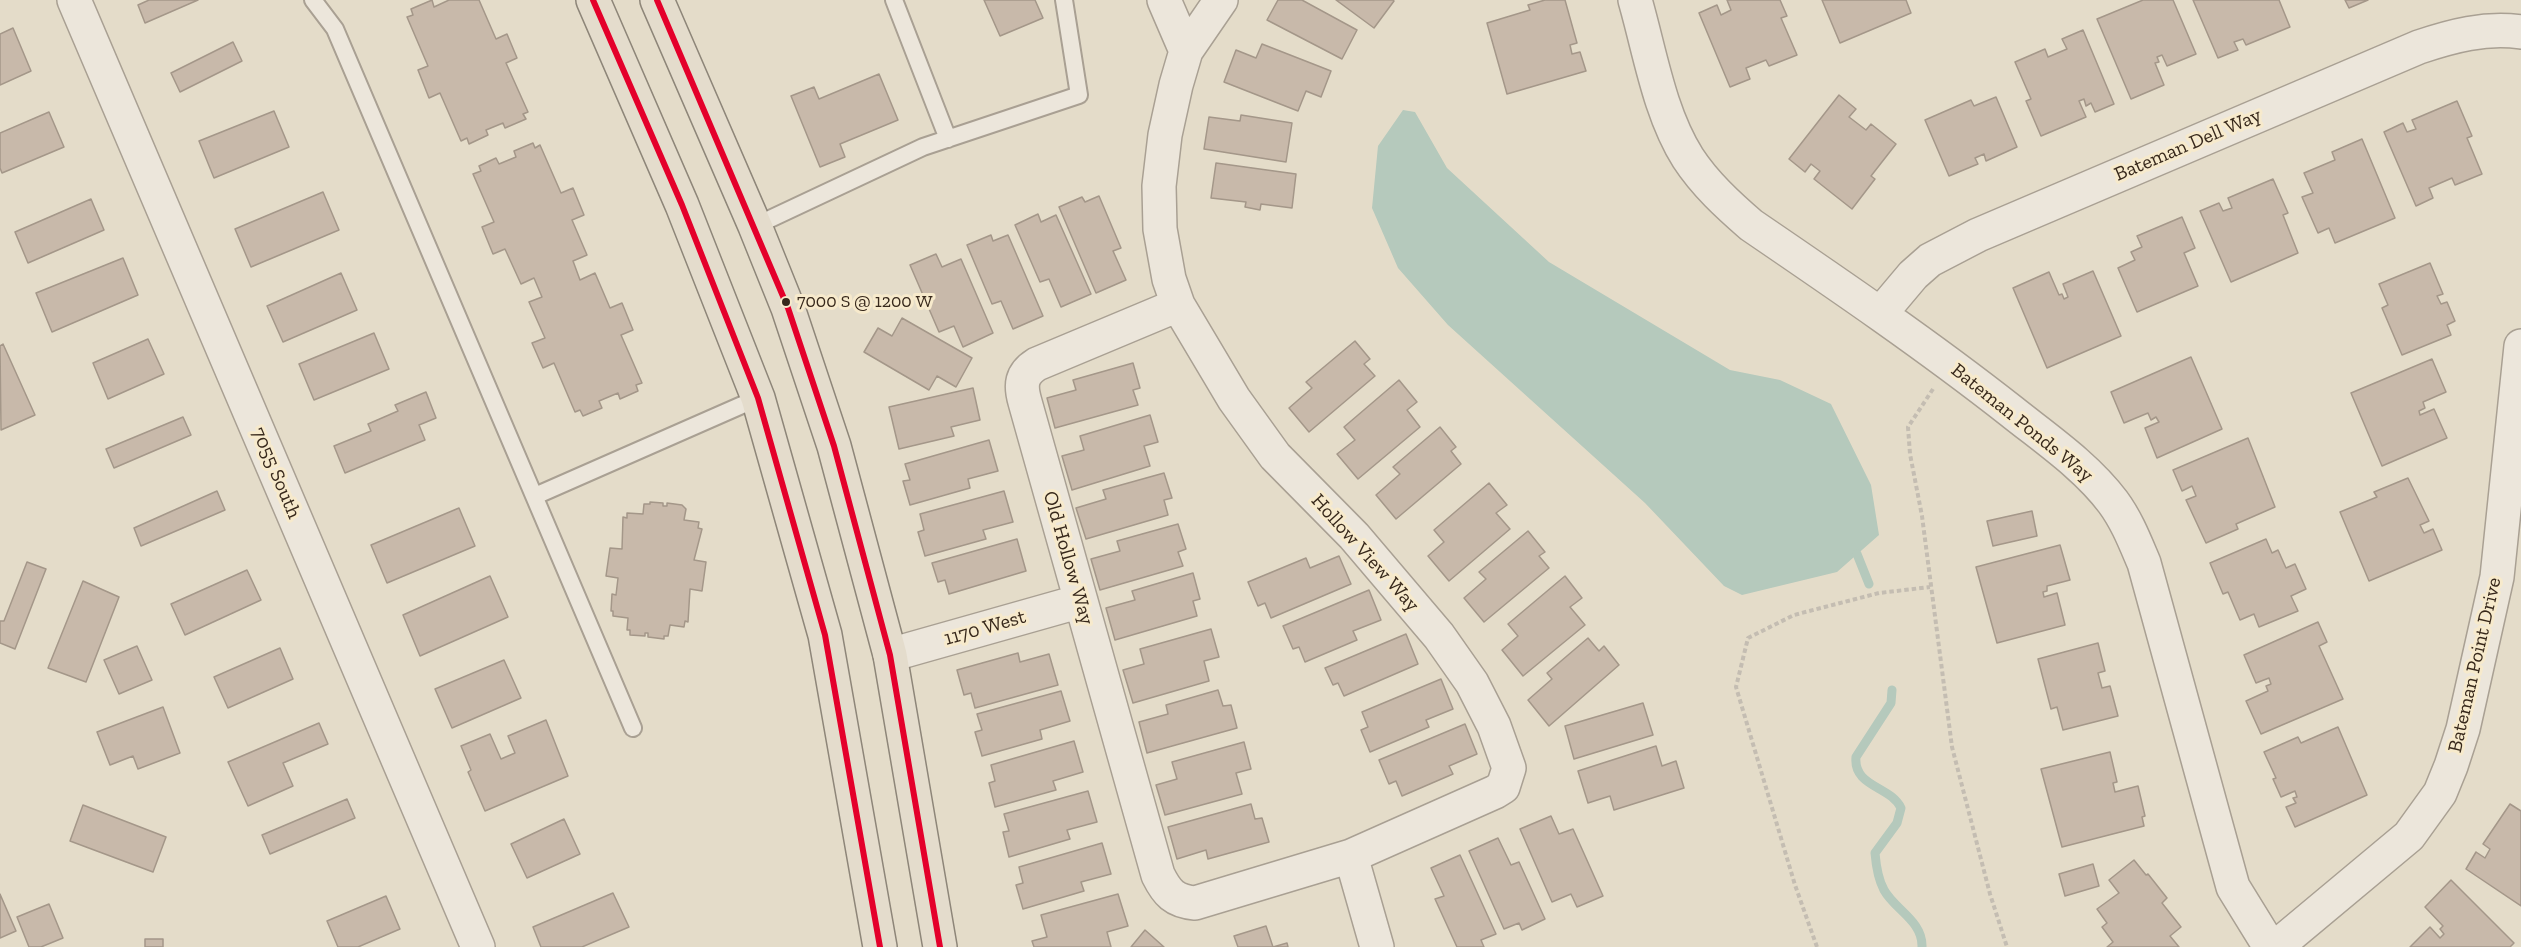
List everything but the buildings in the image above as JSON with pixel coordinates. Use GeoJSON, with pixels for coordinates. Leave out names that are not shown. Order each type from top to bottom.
{"type":"FeatureCollection","features":[{"type":"Feature","properties":{"kind":"main road"},"geometry":{"type":"LineString","coordinates":[[593,0],[682,206],[758,398],[825,635],[880,947]]}},
{"type":"Feature","properties":{"kind":"main road"},"geometry":{"type":"LineString","coordinates":[[657,0],[788,308],[834,446],[890,655],[940,947]]}},
{"type":"Feature","properties":{"kind":"street","name":"7055 South"},"geometry":{"type":"LineString","coordinates":[[74,0],[478,947]]}},
{"type":"Feature","properties":{"kind":"street"},"geometry":{"type":"LineString","coordinates":[[1164,0],[1186,51]]}},
{"type":"Feature","properties":{"kind":"street","name":"Hollow View Way"},"geometry":{"type":"LineString","coordinates":[[1174,898],[1185,902],[1206,901],[1351,856],[1495,792],[1503,787],[1509,768],[1494,726],[1472,683],[1452,655],[1354,536],[1275,456],[1234,399],[1178,305],[1169,279],[1160,229],[1159,186],[1165,135],[1186,51],[1221,0]]}},
{"type":"Feature","properties":{"kind":"street","name":"Bateman Ponds Way"},"geometry":{"type":"LineString","coordinates":[[1635,0],[1676,136],[1700,175],[1724,201],[1751,225],[1950,363],[2064,453],[2112,502],[2130,530],[2156,600],[2234,887],[2270,947]]}},
{"type":"Feature","properties":{"kind":"street","name":"Bateman Dell Way"},"geometry":{"type":"LineString","coordinates":[[1881,314],[1913,276],[1930,260],[1978,235],[2419,47],[2448,37],[2473,32],[2506,30],[2521,32]]}},
{"type":"Feature","properties":{"kind":"street","name":"Old Hollow Way"},"geometry":{"type":"LineString","coordinates":[[1174,898],[1167,892],[1158,875],[1022,392],[1023,376],[1037,364],[1178,305]]}},
{"type":"Feature","properties":{"kind":"street","name":"Bateman Point Drive"},"geometry":{"type":"LineString","coordinates":[[2276,947],[2409,836],[2439,793],[2451,766],[2463,729],[2497,577],[2521,346]]}},
{"type":"Feature","properties":{"kind":"street","name":"1170 West"},"geometry":{"type":"LineString","coordinates":[[890,655],[1080,601]]}},
{"type":"Feature","properties":{"kind":"street"},"geometry":{"type":"LineString","coordinates":[[1351,856],[1377,947]]}},
{"type":"Feature","properties":{"kind":"lane"},"geometry":{"type":"LineString","coordinates":[[313,0],[336,29],[633,728]]}},
{"type":"Feature","properties":{"kind":"lane"},"geometry":{"type":"LineString","coordinates":[[894,0],[948,139]]}},
{"type":"Feature","properties":{"kind":"lane"},"geometry":{"type":"LineString","coordinates":[[755,226],[923,147],[1079,95],[1064,0]]}},
{"type":"Feature","properties":{"kind":"lane"},"geometry":{"type":"LineString","coordinates":[[535,496],[758,398]]}},
{"type":"Feature","properties":{"kind":"path"},"geometry":{"type":"LineString","coordinates":[[1950,363],[1908,427],[1910,454],[1922,516],[1952,747],[1990,894],[2007,947]]}},
{"type":"Feature","properties":{"kind":"path"},"geometry":{"type":"LineString","coordinates":[[1817,947],[1736,687],[1748,638],[1794,615],[1879,592],[1930,587]]}},
{"type":"Feature","properties":{"kind":"shaded area"},"geometry":{"type":"Polygon","coordinates":[[[1403,110],[1415,112],[1447,168],[1549,262],[1730,370],[1780,380],[1831,404],[1871,485],[1879,535],[1837,572],[1742,595],[1724,586],[1645,503],[1448,325],[1398,268],[1372,208],[1378,146],[1403,110]]]}},
{"type":"Feature","properties":{"kind":"waterway"},"geometry":{"type":"LineString","coordinates":[[1857,554],[1869,584]]}},
{"type":"Feature","properties":{"kind":"waterway"},"geometry":{"type":"LineString","coordinates":[[1892,690],[1891,703],[1856,757],[1857,767],[1860,775],[1866,781],[1889,795],[1901,808],[1897,823],[1875,853],[1877,867],[1884,890],[1918,930],[1922,947]]}},
{"type":"Feature","properties":{"kind":"transit line"},"geometry":{"type":"LineString","coordinates":[[593,0],[682,205],[758,398],[825,635],[880,947]]}},
{"type":"Feature","properties":{"kind":"transit line"},"geometry":{"type":"LineString","coordinates":[[657,0],[788,308],[834,446],[890,655],[940,947]]}},
{"type":"Feature","properties":{"kind":"place","name":"7000 S @ 1200 W"},"geometry":{"type":"Point","coordinates":[786,302]}}]}
